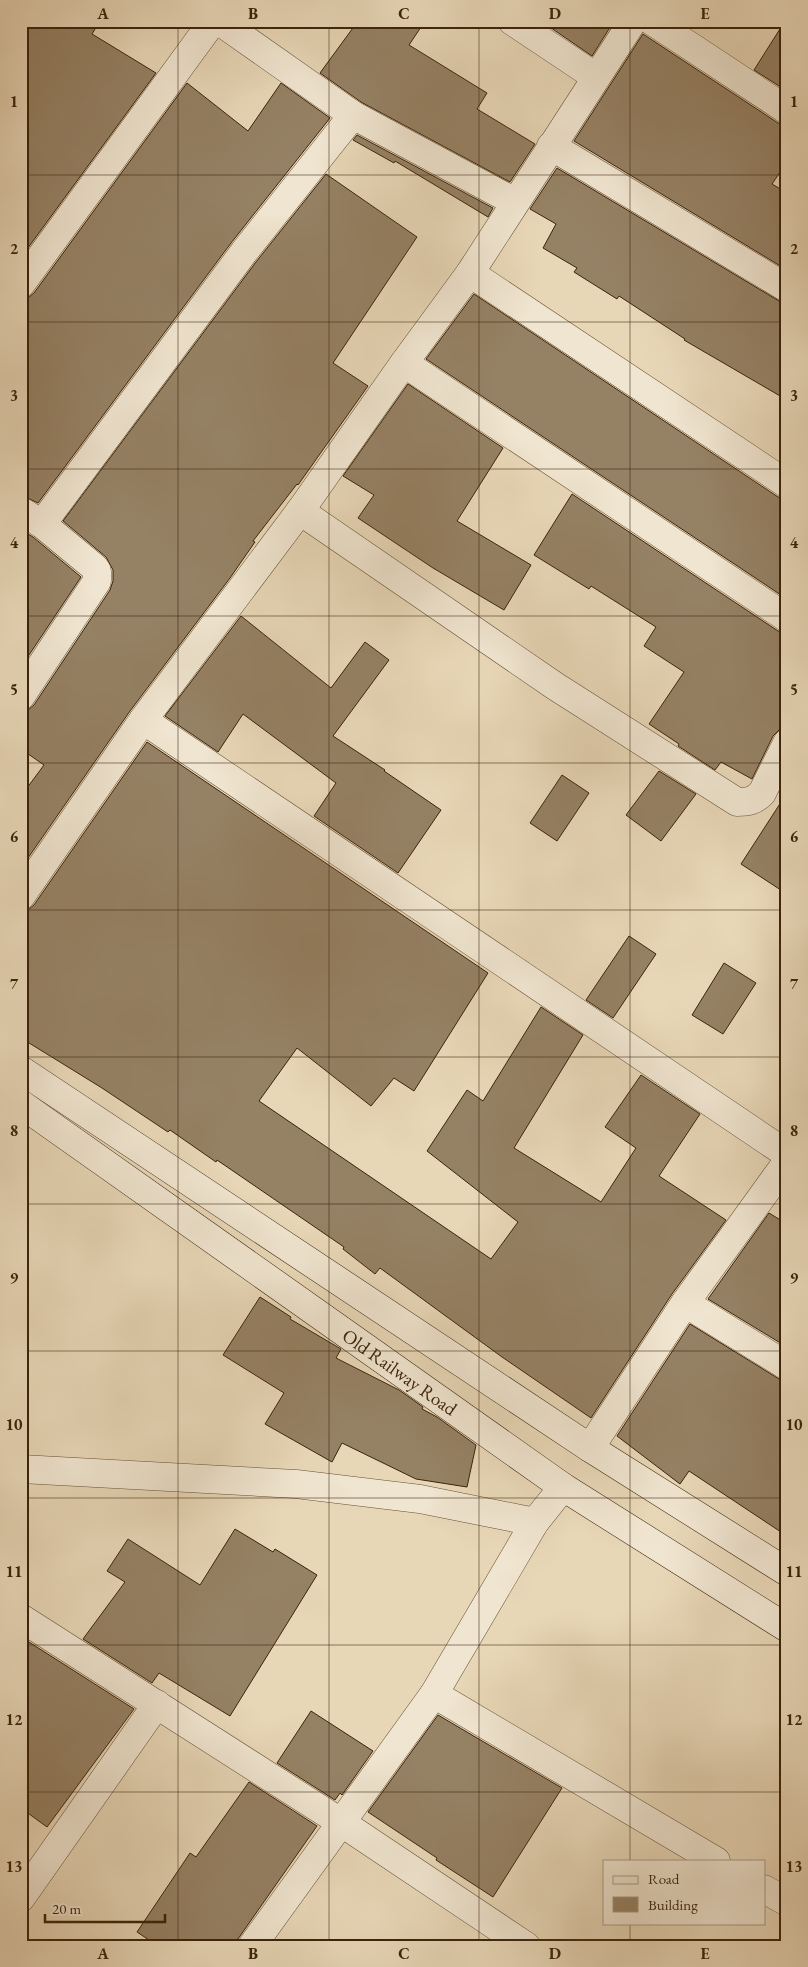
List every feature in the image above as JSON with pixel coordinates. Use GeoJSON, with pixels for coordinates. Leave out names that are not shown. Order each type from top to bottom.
{"type":"FeatureCollection","features":[{"type":"Feature","properties":{"kind":"street"},"geometry":{"type":"LineString","coordinates":[[25,270],[213,21]]}},
{"type":"Feature","properties":{"kind":"street"},"geometry":{"type":"LineString","coordinates":[[219,21],[354,115],[515,202]]}},
{"type":"Feature","properties":{"kind":"street"},"geometry":{"type":"LineString","coordinates":[[512,21],[596,77]]}},
{"type":"Feature","properties":{"kind":"street"},"geometry":{"type":"LineString","coordinates":[[21,896],[143,720],[300,511],[470,273],[633,21]]}},
{"type":"Feature","properties":{"kind":"street"},"geometry":{"type":"LineString","coordinates":[[652,21],[787,110]]}},
{"type":"Feature","properties":{"kind":"street"},"geometry":{"type":"LineString","coordinates":[[21,696],[98,576],[94,567],[32,518],[354,115]]}},
{"type":"Feature","properties":{"kind":"street"},"geometry":{"type":"LineString","coordinates":[[551,146],[787,288]]}},
{"type":"Feature","properties":{"kind":"street"},"geometry":{"type":"LineString","coordinates":[[470,273],[787,484]]}},
{"type":"Feature","properties":{"kind":"street"},"geometry":{"type":"LineString","coordinates":[[404,363],[787,618]]}},
{"type":"Feature","properties":{"kind":"street"},"geometry":{"type":"LineString","coordinates":[[300,511],[555,686],[737,802],[748,802],[756,799],[762,793],[785,750]]}},
{"type":"Feature","properties":{"kind":"street"},"geometry":{"type":"LineString","coordinates":[[143,720],[787,1154]]}},
{"type":"Feature","properties":{"kind":"street"},"geometry":{"type":"LineString","coordinates":[[21,1070],[590,1448],[787,1572]]}},
{"type":"Feature","properties":{"kind":"street","name":"Old Railway Road"},"geometry":{"type":"LineString","coordinates":[[21,1104],[564,1487],[787,1628]]}},
{"type":"Feature","properties":{"kind":"street"},"geometry":{"type":"LineString","coordinates":[[590,1448],[685,1303],[787,1162]]}},
{"type":"Feature","properties":{"kind":"street"},"geometry":{"type":"LineString","coordinates":[[685,1303],[787,1366]]}},
{"type":"Feature","properties":{"kind":"street"},"geometry":{"type":"LineString","coordinates":[[21,1469],[296,1484],[420,1499],[535,1522]]}},
{"type":"Feature","properties":{"kind":"street"},"geometry":{"type":"LineString","coordinates":[[252,1946],[434,1694],[535,1522],[564,1487]]}},
{"type":"Feature","properties":{"kind":"street"},"geometry":{"type":"LineString","coordinates":[[21,1618],[342,1823],[526,1946]]}},
{"type":"Feature","properties":{"kind":"street"},"geometry":{"type":"LineString","coordinates":[[434,1694],[714,1860]]}},
{"type":"Feature","properties":{"kind":"street"},"geometry":{"type":"LineString","coordinates":[[21,1898],[157,1704]]}},
{"type":"Feature","properties":{"kind":"street"},"geometry":{"type":"LineString","coordinates":[[766,1890],[787,1902]]}},
{"type":"Feature","properties":{"kind":"building"},"geometry":{"type":"Polygon","coordinates":[[[21,21],[100,21],[92,34],[156,73],[22,256],[21,21]]]}},
{"type":"Feature","properties":{"kind":"building"},"geometry":{"type":"Polygon","coordinates":[[[358,21],[425,21],[409,45],[487,93],[477,109],[535,144],[510,182],[361,102],[320,73],[358,21]]]}},
{"type":"Feature","properties":{"kind":"building"},"geometry":{"type":"Polygon","coordinates":[[[541,21],[614,21],[592,56],[541,21]]]}},
{"type":"Feature","properties":{"kind":"building"},"geometry":{"type":"Polygon","coordinates":[[[785,21],[787,21],[787,91],[754,70],[785,21]]]}},
{"type":"Feature","properties":{"kind":"building"},"geometry":{"type":"Polygon","coordinates":[[[643,34],[778,123],[787,126],[787,162],[772,184],[787,193],[787,270],[574,141],[643,34]]]}},
{"type":"Feature","properties":{"kind":"building"},"geometry":{"type":"Polygon","coordinates":[[[187,83],[248,131],[281,83],[330,118],[231,243],[38,503],[21,495],[21,299],[28,298],[34,293],[187,83]]]}},
{"type":"Feature","properties":{"kind":"building"},"geometry":{"type":"Polygon","coordinates":[[[357,135],[493,208],[488,217],[395,161],[394,163],[353,140],[357,135]]]}},
{"type":"Feature","properties":{"kind":"building"},"geometry":{"type":"Polygon","coordinates":[[[557,168],[787,304],[787,400],[684,340],[619,296],[617,299],[574,272],[577,268],[543,248],[556,224],[530,209],[557,168]]]}},
{"type":"Feature","properties":{"kind":"building"},"geometry":{"type":"Polygon","coordinates":[[[326,174],[417,237],[333,363],[368,386],[298,485],[253,541],[255,542],[230,578],[130,711],[21,868],[21,796],[44,765],[21,749],[21,711],[28,710],[34,705],[110,590],[113,581],[113,570],[106,557],[63,521],[256,262],[326,174]]]}},
{"type":"Feature","properties":{"kind":"building"},"geometry":{"type":"Polygon","coordinates":[[[474,294],[778,497],[787,500],[787,599],[426,359],[474,294]]]}},
{"type":"Feature","properties":{"kind":"building"},"geometry":{"type":"Polygon","coordinates":[[[408,384],[503,448],[457,521],[531,565],[504,610],[433,568],[358,518],[374,495],[343,476],[408,384]]]}},
{"type":"Feature","properties":{"kind":"building"},"geometry":{"type":"Polygon","coordinates":[[[572,494],[778,631],[787,634],[787,727],[779,730],[773,736],[752,779],[721,762],[715,770],[649,724],[684,672],[644,646],[656,627],[591,586],[589,589],[534,555],[572,494]]]}},
{"type":"Feature","properties":{"kind":"building"},"geometry":{"type":"Polygon","coordinates":[[[21,530],[33,537],[81,577],[21,667],[21,530]]]}},
{"type":"Feature","properties":{"kind":"building"},"geometry":{"type":"Polygon","coordinates":[[[241,616],[331,688],[365,642],[389,660],[333,736],[441,810],[398,873],[314,816],[336,783],[243,714],[218,752],[165,716],[241,616]]]}},
{"type":"Feature","properties":{"kind":"building"},"geometry":{"type":"Polygon","coordinates":[[[147,742],[488,973],[414,1091],[394,1078],[371,1106],[297,1048],[259,1101],[491,1259],[518,1222],[427,1151],[467,1090],[483,1101],[541,1007],[583,1035],[514,1148],[601,1202],[636,1148],[605,1127],[641,1075],[700,1114],[659,1176],[726,1220],[672,1294],[591,1418],[502,1357],[380,1268],[375,1274],[343,1249],[344,1247],[217,1160],[216,1162],[170,1130],[168,1132],[102,1088],[21,1038],[21,911],[28,910],[34,905],[147,742]]]}},
{"type":"Feature","properties":{"kind":"building"},"geometry":{"type":"Polygon","coordinates":[[[659,771],[696,794],[661,841],[626,815],[659,771]]]}},
{"type":"Feature","properties":{"kind":"building"},"geometry":{"type":"Polygon","coordinates":[[[562,775],[589,793],[557,841],[530,823],[562,775]]]}},
{"type":"Feature","properties":{"kind":"building"},"geometry":{"type":"Polygon","coordinates":[[[787,778],[787,894],[741,864],[785,796],[779,793],[787,778]]]}},
{"type":"Feature","properties":{"kind":"building"},"geometry":{"type":"Polygon","coordinates":[[[629,936],[656,954],[613,1018],[586,1000],[629,936]]]}},
{"type":"Feature","properties":{"kind":"building"},"geometry":{"type":"Polygon","coordinates":[[[724,963],[756,983],[723,1034],[692,1015],[724,963]]]}},
{"type":"Feature","properties":{"kind":"building"},"geometry":{"type":"Polygon","coordinates":[[[769,1213],[787,1224],[787,1347],[708,1299],[769,1213]]]}},
{"type":"Feature","properties":{"kind":"building"},"geometry":{"type":"Polygon","coordinates":[[[260,1297],[291,1317],[290,1319],[341,1349],[336,1358],[399,1390],[423,1407],[422,1409],[437,1417],[476,1445],[467,1487],[416,1479],[342,1443],[332,1462],[265,1424],[284,1393],[223,1355],[260,1297]]]}},
{"type":"Feature","properties":{"kind":"building"},"geometry":{"type":"Polygon","coordinates":[[[690,1324],[779,1379],[787,1382],[787,1536],[689,1471],[680,1484],[617,1436],[690,1324]]]}},
{"type":"Feature","properties":{"kind":"building"},"geometry":{"type":"Polygon","coordinates":[[[235,1529],[273,1552],[275,1549],[317,1575],[230,1716],[159,1673],[152,1683],[83,1639],[125,1582],[107,1571],[128,1539],[200,1585],[235,1529]]]}},
{"type":"Feature","properties":{"kind":"building"},"geometry":{"type":"Polygon","coordinates":[[[21,1637],[134,1709],[47,1827],[21,1808],[21,1637]]]}},
{"type":"Feature","properties":{"kind":"building"},"geometry":{"type":"Polygon","coordinates":[[[311,1711],[373,1751],[342,1795],[340,1793],[335,1800],[277,1763],[311,1711]]]}},
{"type":"Feature","properties":{"kind":"building"},"geometry":{"type":"Polygon","coordinates":[[[438,1715],[562,1788],[493,1897],[368,1812],[438,1715]]]}},
{"type":"Feature","properties":{"kind":"building"},"geometry":{"type":"Polygon","coordinates":[[[249,1782],[317,1826],[233,1946],[158,1946],[137,1932],[190,1853],[196,1857],[249,1782]]]}}]}
